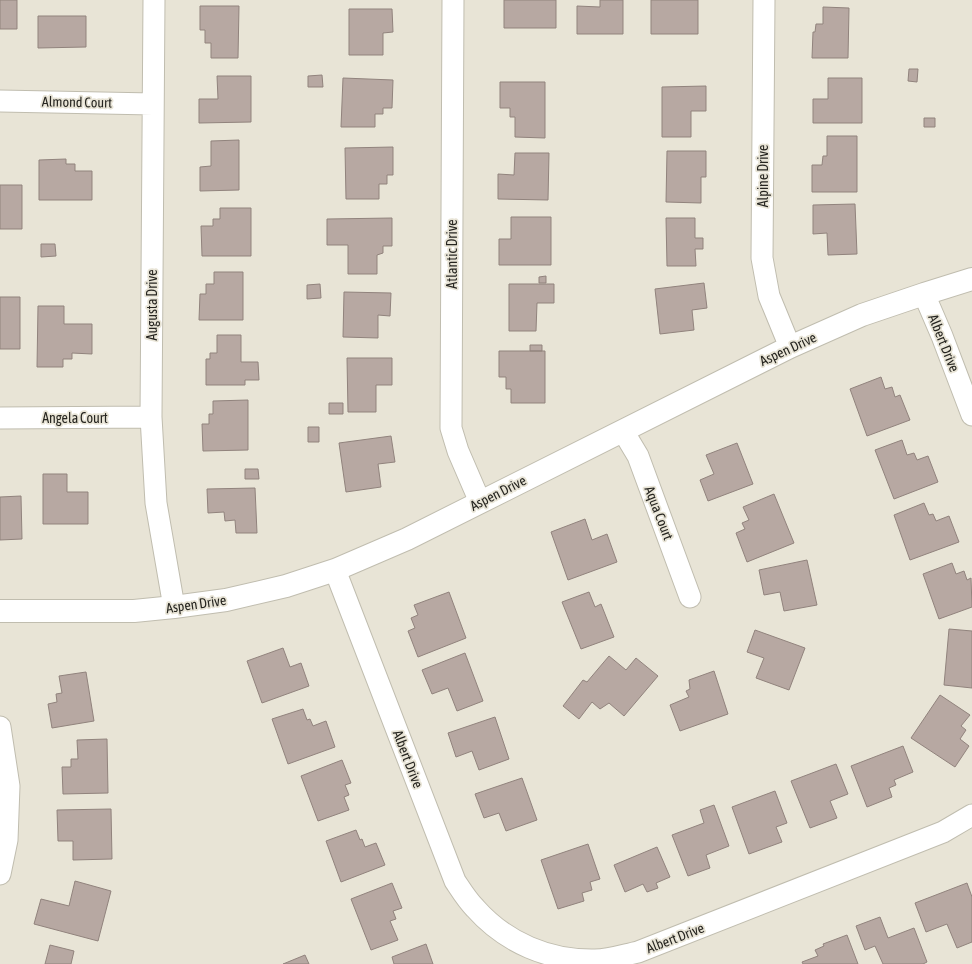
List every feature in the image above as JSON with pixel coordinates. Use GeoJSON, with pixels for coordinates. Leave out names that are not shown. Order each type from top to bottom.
{"type":"FeatureCollection","features":[{"type":"Feature","properties":{"kind":"street","name":"Augusta Drive"},"geometry":{"type":"LineString","coordinates":[[154,0],[151,417],[156,503],[174,608]]}},
{"type":"Feature","properties":{"kind":"street","name":"Atlantic Drive"},"geometry":{"type":"LineString","coordinates":[[453,0],[451,428],[458,451],[480,502]]}},
{"type":"Feature","properties":{"kind":"street","name":"Alpine Drive"},"geometry":{"type":"LineString","coordinates":[[764,0],[762,258],[769,296],[790,347]]}},
{"type":"Feature","properties":{"kind":"street","name":"Almond Court"},"geometry":{"type":"LineString","coordinates":[[0,101],[153,104]]}},
{"type":"Feature","properties":{"kind":"street","name":"Aspen Drive"},"geometry":{"type":"LineString","coordinates":[[0,611],[134,611],[174,608],[226,600],[286,586],[335,570],[407,539],[790,347],[862,315],[924,294],[972,280]]}},
{"type":"Feature","properties":{"kind":"street","name":"Albert Drive"},"geometry":{"type":"LineString","coordinates":[[924,294],[942,336],[972,415]]}},
{"type":"Feature","properties":{"kind":"street","name":"Angela Court"},"geometry":{"type":"LineString","coordinates":[[0,418],[151,417]]}},
{"type":"Feature","properties":{"kind":"street","name":"Aqua Court"},"geometry":{"type":"LineString","coordinates":[[623,431],[638,456],[690,597]]}},
{"type":"Feature","properties":{"kind":"street","name":"Albert Drive"},"geometry":{"type":"LineString","coordinates":[[335,570],[455,881],[474,907],[488,922],[515,941],[534,957],[596,960],[638,952],[944,832],[972,815]]}},
{"type":"Feature","properties":{"kind":"street"},"geometry":{"type":"LineString","coordinates":[[0,727],[9,786],[7,840],[0,874]]}},
{"type":"Feature","properties":{"kind":"building"},"geometry":{"type":"Polygon","coordinates":[[[0,0],[17,0],[17,29],[0,29],[0,0]]]}},
{"type":"Feature","properties":{"kind":"building"},"geometry":{"type":"Polygon","coordinates":[[[504,0],[556,0],[556,28],[504,28],[504,0]]]}},
{"type":"Feature","properties":{"kind":"building"},"geometry":{"type":"Polygon","coordinates":[[[600,0],[623,0],[623,34],[577,34],[577,6],[600,7],[600,0]]]}},
{"type":"Feature","properties":{"kind":"building"},"geometry":{"type":"Polygon","coordinates":[[[651,0],[698,0],[698,34],[651,34],[651,0]]]}},
{"type":"Feature","properties":{"kind":"building"},"geometry":{"type":"Polygon","coordinates":[[[200,6],[239,6],[238,58],[211,58],[211,43],[205,43],[205,30],[200,30],[200,6]]]}},
{"type":"Feature","properties":{"kind":"building"},"geometry":{"type":"Polygon","coordinates":[[[823,7],[849,8],[848,58],[812,58],[813,32],[815,32],[816,24],[823,24],[823,7]]]}},
{"type":"Feature","properties":{"kind":"building"},"geometry":{"type":"Polygon","coordinates":[[[349,9],[392,9],[393,32],[383,33],[383,55],[349,55],[349,9]]]}},
{"type":"Feature","properties":{"kind":"building"},"geometry":{"type":"Polygon","coordinates":[[[38,16],[86,16],[86,47],[38,48],[38,16]]]}},
{"type":"Feature","properties":{"kind":"building"},"geometry":{"type":"Polygon","coordinates":[[[909,69],[918,69],[917,82],[908,81],[909,69]]]}},
{"type":"Feature","properties":{"kind":"building"},"geometry":{"type":"Polygon","coordinates":[[[322,75],[323,87],[308,87],[308,76],[322,75]]]}},
{"type":"Feature","properties":{"kind":"building"},"geometry":{"type":"Polygon","coordinates":[[[217,76],[251,76],[251,122],[199,123],[199,99],[218,99],[217,76]]]}},
{"type":"Feature","properties":{"kind":"building"},"geometry":{"type":"Polygon","coordinates":[[[343,78],[393,80],[392,108],[383,108],[383,114],[375,114],[375,127],[341,127],[343,78]]]}},
{"type":"Feature","properties":{"kind":"building"},"geometry":{"type":"Polygon","coordinates":[[[828,78],[862,78],[862,123],[813,123],[813,99],[828,99],[828,78]]]}},
{"type":"Feature","properties":{"kind":"building"},"geometry":{"type":"Polygon","coordinates":[[[500,82],[545,82],[545,138],[515,137],[515,117],[510,117],[510,108],[500,108],[500,82]]]}},
{"type":"Feature","properties":{"kind":"building"},"geometry":{"type":"Polygon","coordinates":[[[706,86],[706,111],[691,111],[691,137],[662,137],[662,87],[706,86]]]}},
{"type":"Feature","properties":{"kind":"building"},"geometry":{"type":"Polygon","coordinates":[[[924,118],[935,118],[935,127],[924,127],[924,118]]]}},
{"type":"Feature","properties":{"kind":"building"},"geometry":{"type":"Polygon","coordinates":[[[827,136],[857,136],[857,192],[812,192],[812,165],[822,165],[823,156],[827,156],[827,136]]]}},
{"type":"Feature","properties":{"kind":"building"},"geometry":{"type":"Polygon","coordinates":[[[239,140],[239,190],[200,191],[200,167],[211,166],[211,141],[239,140]]]}},
{"type":"Feature","properties":{"kind":"building"},"geometry":{"type":"Polygon","coordinates":[[[393,147],[393,175],[387,175],[387,184],[379,184],[379,199],[346,199],[345,148],[393,147]]]}},
{"type":"Feature","properties":{"kind":"building"},"geometry":{"type":"Polygon","coordinates":[[[667,151],[706,151],[706,177],[701,177],[701,203],[666,202],[667,151]]]}},
{"type":"Feature","properties":{"kind":"building"},"geometry":{"type":"Polygon","coordinates":[[[515,153],[549,153],[548,200],[498,199],[498,174],[514,175],[515,153]]]}},
{"type":"Feature","properties":{"kind":"building"},"geometry":{"type":"Polygon","coordinates":[[[66,159],[66,164],[75,164],[75,171],[92,171],[92,200],[39,200],[39,160],[66,159]]]}},
{"type":"Feature","properties":{"kind":"building"},"geometry":{"type":"Polygon","coordinates":[[[0,185],[22,185],[22,229],[0,229],[0,185]]]}},
{"type":"Feature","properties":{"kind":"building"},"geometry":{"type":"Polygon","coordinates":[[[855,204],[857,254],[828,255],[827,233],[813,234],[813,205],[855,204]]]}},
{"type":"Feature","properties":{"kind":"building"},"geometry":{"type":"Polygon","coordinates":[[[220,208],[251,208],[251,256],[202,256],[201,226],[213,226],[213,219],[220,219],[220,208]]]}},
{"type":"Feature","properties":{"kind":"building"},"geometry":{"type":"Polygon","coordinates":[[[511,217],[551,217],[551,265],[499,265],[499,239],[511,239],[511,217]]]}},
{"type":"Feature","properties":{"kind":"building"},"geometry":{"type":"Polygon","coordinates":[[[392,218],[392,246],[383,246],[383,253],[377,255],[377,274],[348,274],[348,245],[327,245],[327,219],[392,218]]]}},
{"type":"Feature","properties":{"kind":"building"},"geometry":{"type":"Polygon","coordinates":[[[666,218],[695,218],[695,238],[703,238],[703,249],[695,249],[696,266],[667,266],[666,218]]]}},
{"type":"Feature","properties":{"kind":"building"},"geometry":{"type":"Polygon","coordinates":[[[41,244],[55,244],[56,256],[41,257],[41,244]]]}},
{"type":"Feature","properties":{"kind":"building"},"geometry":{"type":"Polygon","coordinates":[[[214,272],[243,272],[243,320],[199,320],[200,294],[206,294],[206,284],[214,284],[214,272]]]}},
{"type":"Feature","properties":{"kind":"building"},"geometry":{"type":"Polygon","coordinates":[[[546,276],[546,283],[539,283],[539,277],[546,276]]]}},
{"type":"Feature","properties":{"kind":"building"},"geometry":{"type":"Polygon","coordinates":[[[704,283],[707,308],[692,310],[694,330],[660,334],[655,289],[704,283]]]}},
{"type":"Feature","properties":{"kind":"building"},"geometry":{"type":"Polygon","coordinates":[[[320,284],[321,298],[307,299],[307,285],[320,284]]]}},
{"type":"Feature","properties":{"kind":"building"},"geometry":{"type":"Polygon","coordinates":[[[509,284],[554,284],[554,303],[537,303],[536,331],[509,331],[509,284]]]}},
{"type":"Feature","properties":{"kind":"building"},"geometry":{"type":"Polygon","coordinates":[[[344,292],[391,293],[390,316],[378,315],[378,338],[343,337],[344,292]]]}},
{"type":"Feature","properties":{"kind":"building"},"geometry":{"type":"Polygon","coordinates":[[[0,297],[20,297],[20,349],[0,349],[0,297]]]}},
{"type":"Feature","properties":{"kind":"building"},"geometry":{"type":"Polygon","coordinates":[[[38,306],[64,306],[64,324],[92,324],[92,354],[72,353],[72,359],[63,359],[63,367],[37,367],[38,306]]]}},
{"type":"Feature","properties":{"kind":"building"},"geometry":{"type":"Polygon","coordinates":[[[217,335],[241,335],[241,362],[258,362],[259,380],[245,380],[245,385],[206,385],[206,359],[210,359],[210,353],[217,353],[217,335]]]}},
{"type":"Feature","properties":{"kind":"building"},"geometry":{"type":"Polygon","coordinates":[[[530,345],[542,345],[542,351],[530,351],[530,345]]]}},
{"type":"Feature","properties":{"kind":"building"},"geometry":{"type":"Polygon","coordinates":[[[499,351],[545,351],[545,403],[511,403],[511,389],[506,389],[506,377],[499,377],[499,351]]]}},
{"type":"Feature","properties":{"kind":"building"},"geometry":{"type":"Polygon","coordinates":[[[347,358],[392,358],[392,385],[376,385],[376,412],[348,412],[347,358]]]}},
{"type":"Feature","properties":{"kind":"building"},"geometry":{"type":"Polygon","coordinates":[[[881,377],[885,389],[892,387],[895,397],[900,395],[910,420],[867,436],[850,389],[881,377]]]}},
{"type":"Feature","properties":{"kind":"building"},"geometry":{"type":"Polygon","coordinates":[[[248,400],[248,450],[203,451],[202,424],[209,424],[209,414],[213,414],[213,401],[248,400]]]}},
{"type":"Feature","properties":{"kind":"building"},"geometry":{"type":"Polygon","coordinates":[[[329,403],[343,403],[343,414],[329,414],[329,403]]]}},
{"type":"Feature","properties":{"kind":"building"},"geometry":{"type":"Polygon","coordinates":[[[308,427],[319,427],[319,442],[308,442],[308,427]]]}},
{"type":"Feature","properties":{"kind":"building"},"geometry":{"type":"Polygon","coordinates":[[[391,436],[395,462],[378,464],[381,487],[346,492],[339,443],[391,436]]]}},
{"type":"Feature","properties":{"kind":"building"},"geometry":{"type":"Polygon","coordinates":[[[902,440],[907,455],[914,453],[917,460],[928,456],[938,482],[894,499],[875,450],[902,440]]]}},
{"type":"Feature","properties":{"kind":"building"},"geometry":{"type":"Polygon","coordinates":[[[737,443],[753,484],[708,501],[700,480],[714,474],[706,455],[737,443]]]}},
{"type":"Feature","properties":{"kind":"building"},"geometry":{"type":"Polygon","coordinates":[[[245,469],[258,469],[259,479],[245,479],[245,469]]]}},
{"type":"Feature","properties":{"kind":"building"},"geometry":{"type":"Polygon","coordinates":[[[43,474],[67,474],[67,492],[88,492],[88,524],[43,524],[43,474]]]}},
{"type":"Feature","properties":{"kind":"building"},"geometry":{"type":"Polygon","coordinates":[[[255,488],[257,533],[236,533],[235,520],[225,521],[224,512],[208,513],[207,489],[255,488]]]}},
{"type":"Feature","properties":{"kind":"building"},"geometry":{"type":"Polygon","coordinates":[[[774,494],[794,543],[747,562],[736,533],[745,529],[742,523],[749,520],[743,507],[774,494]]]}},
{"type":"Feature","properties":{"kind":"building"},"geometry":{"type":"Polygon","coordinates":[[[21,496],[22,539],[0,540],[0,497],[21,496]]]}},
{"type":"Feature","properties":{"kind":"building"},"geometry":{"type":"Polygon","coordinates":[[[924,503],[929,515],[933,514],[936,521],[949,516],[959,542],[910,560],[894,515],[924,503]]]}},
{"type":"Feature","properties":{"kind":"building"},"geometry":{"type":"Polygon","coordinates":[[[585,519],[592,540],[607,534],[617,562],[568,580],[551,532],[585,519]]]}},
{"type":"Feature","properties":{"kind":"building"},"geometry":{"type":"Polygon","coordinates":[[[807,560],[817,605],[784,611],[780,592],[764,595],[759,570],[807,560]]]}},
{"type":"Feature","properties":{"kind":"building"},"geometry":{"type":"Polygon","coordinates":[[[952,563],[956,574],[964,571],[967,580],[971,578],[972,607],[939,619],[923,574],[952,563]]]}},
{"type":"Feature","properties":{"kind":"building"},"geometry":{"type":"Polygon","coordinates":[[[449,592],[466,638],[418,657],[408,631],[415,628],[411,618],[418,615],[414,605],[449,592]]]}},
{"type":"Feature","properties":{"kind":"building"},"geometry":{"type":"Polygon","coordinates":[[[589,592],[595,607],[601,604],[614,637],[581,649],[562,602],[589,592]]]}},
{"type":"Feature","properties":{"kind":"building"},"geometry":{"type":"Polygon","coordinates":[[[949,629],[972,631],[972,688],[944,685],[949,629]]]}},
{"type":"Feature","properties":{"kind":"building"},"geometry":{"type":"Polygon","coordinates":[[[755,630],[805,648],[789,690],[756,678],[764,658],[747,652],[755,630]]]}},
{"type":"Feature","properties":{"kind":"building"},"geometry":{"type":"Polygon","coordinates":[[[283,648],[290,667],[301,663],[309,686],[262,703],[247,661],[283,648]]]}},
{"type":"Feature","properties":{"kind":"building"},"geometry":{"type":"Polygon","coordinates":[[[465,653],[483,701],[457,711],[448,688],[432,694],[422,670],[465,653]]]}},
{"type":"Feature","properties":{"kind":"building"},"geometry":{"type":"Polygon","coordinates":[[[609,656],[626,670],[636,658],[658,676],[624,716],[609,703],[600,709],[592,702],[579,719],[563,706],[583,680],[587,682],[609,656]]]}},
{"type":"Feature","properties":{"kind":"building"},"geometry":{"type":"Polygon","coordinates":[[[714,671],[728,714],[680,731],[670,705],[689,697],[686,691],[690,689],[689,680],[714,671]]]}},
{"type":"Feature","properties":{"kind":"building"},"geometry":{"type":"Polygon","coordinates":[[[86,672],[94,721],[52,728],[48,704],[57,702],[56,694],[62,693],[59,676],[86,672]]]}},
{"type":"Feature","properties":{"kind":"building"},"geometry":{"type":"Polygon","coordinates":[[[940,695],[970,715],[961,726],[966,730],[960,739],[969,746],[955,767],[911,738],[940,695]]]}},
{"type":"Feature","properties":{"kind":"building"},"geometry":{"type":"Polygon","coordinates":[[[303,709],[307,720],[310,719],[313,726],[326,721],[335,747],[288,764],[272,719],[303,709]]]}},
{"type":"Feature","properties":{"kind":"building"},"geometry":{"type":"Polygon","coordinates":[[[495,717],[509,759],[479,770],[472,751],[456,757],[448,733],[495,717]]]}},
{"type":"Feature","properties":{"kind":"building"},"geometry":{"type":"Polygon","coordinates":[[[107,739],[108,793],[63,794],[62,767],[71,767],[71,759],[78,759],[77,740],[107,739]]]}},
{"type":"Feature","properties":{"kind":"building"},"geometry":{"type":"Polygon","coordinates":[[[903,746],[913,772],[894,780],[896,785],[889,788],[892,797],[867,807],[851,766],[903,746]]]}},
{"type":"Feature","properties":{"kind":"building"},"geometry":{"type":"Polygon","coordinates":[[[342,760],[351,783],[345,785],[349,795],[344,797],[349,810],[318,821],[301,776],[342,760]]]}},
{"type":"Feature","properties":{"kind":"building"},"geometry":{"type":"Polygon","coordinates":[[[836,764],[848,794],[830,801],[837,818],[810,828],[791,781],[836,764]]]}},
{"type":"Feature","properties":{"kind":"building"},"geometry":{"type":"Polygon","coordinates":[[[522,778],[537,820],[506,831],[499,813],[484,818],[475,794],[522,778]]]}},
{"type":"Feature","properties":{"kind":"building"},"geometry":{"type":"Polygon","coordinates":[[[775,791],[787,823],[776,827],[782,842],[749,854],[732,807],[775,791]]]}},
{"type":"Feature","properties":{"kind":"building"},"geometry":{"type":"Polygon","coordinates":[[[714,805],[729,846],[706,855],[710,868],[688,876],[672,835],[704,823],[700,810],[714,805]]]}},
{"type":"Feature","properties":{"kind":"building"},"geometry":{"type":"Polygon","coordinates":[[[111,809],[112,859],[73,860],[73,841],[58,841],[57,810],[111,809]]]}},
{"type":"Feature","properties":{"kind":"building"},"geometry":{"type":"Polygon","coordinates":[[[356,830],[365,847],[376,843],[385,865],[341,882],[326,841],[356,830]]]}},
{"type":"Feature","properties":{"kind":"building"},"geometry":{"type":"Polygon","coordinates":[[[588,844],[600,879],[590,882],[592,890],[582,893],[584,901],[558,909],[541,860],[588,844]]]}},
{"type":"Feature","properties":{"kind":"building"},"geometry":{"type":"Polygon","coordinates":[[[657,847],[670,877],[656,883],[658,888],[647,892],[643,884],[625,892],[614,865],[657,847]]]}},
{"type":"Feature","properties":{"kind":"building"},"geometry":{"type":"Polygon","coordinates":[[[75,881],[111,891],[98,941],[34,924],[41,899],[69,906],[75,881]]]}},
{"type":"Feature","properties":{"kind":"building"},"geometry":{"type":"Polygon","coordinates":[[[392,883],[402,908],[393,911],[396,919],[390,921],[398,940],[371,950],[351,899],[392,883]]]}},
{"type":"Feature","properties":{"kind":"building"},"geometry":{"type":"Polygon","coordinates":[[[967,883],[972,897],[972,942],[957,948],[947,924],[926,932],[915,903],[967,883]]]}},
{"type":"Feature","properties":{"kind":"building"},"geometry":{"type":"Polygon","coordinates":[[[880,917],[888,938],[914,928],[927,962],[923,964],[883,964],[875,946],[865,950],[856,926],[880,917]]]}},
{"type":"Feature","properties":{"kind":"building"},"geometry":{"type":"Polygon","coordinates":[[[847,935],[858,964],[803,964],[802,962],[818,956],[815,950],[824,946],[823,944],[847,935]]]}},
{"type":"Feature","properties":{"kind":"building"},"geometry":{"type":"Polygon","coordinates":[[[426,944],[433,964],[394,964],[392,957],[426,944]]]}},
{"type":"Feature","properties":{"kind":"building"},"geometry":{"type":"Polygon","coordinates":[[[50,945],[74,951],[71,964],[45,964],[50,945]]]}},
{"type":"Feature","properties":{"kind":"building"},"geometry":{"type":"Polygon","coordinates":[[[305,955],[309,964],[283,964],[305,955]]]}}]}
